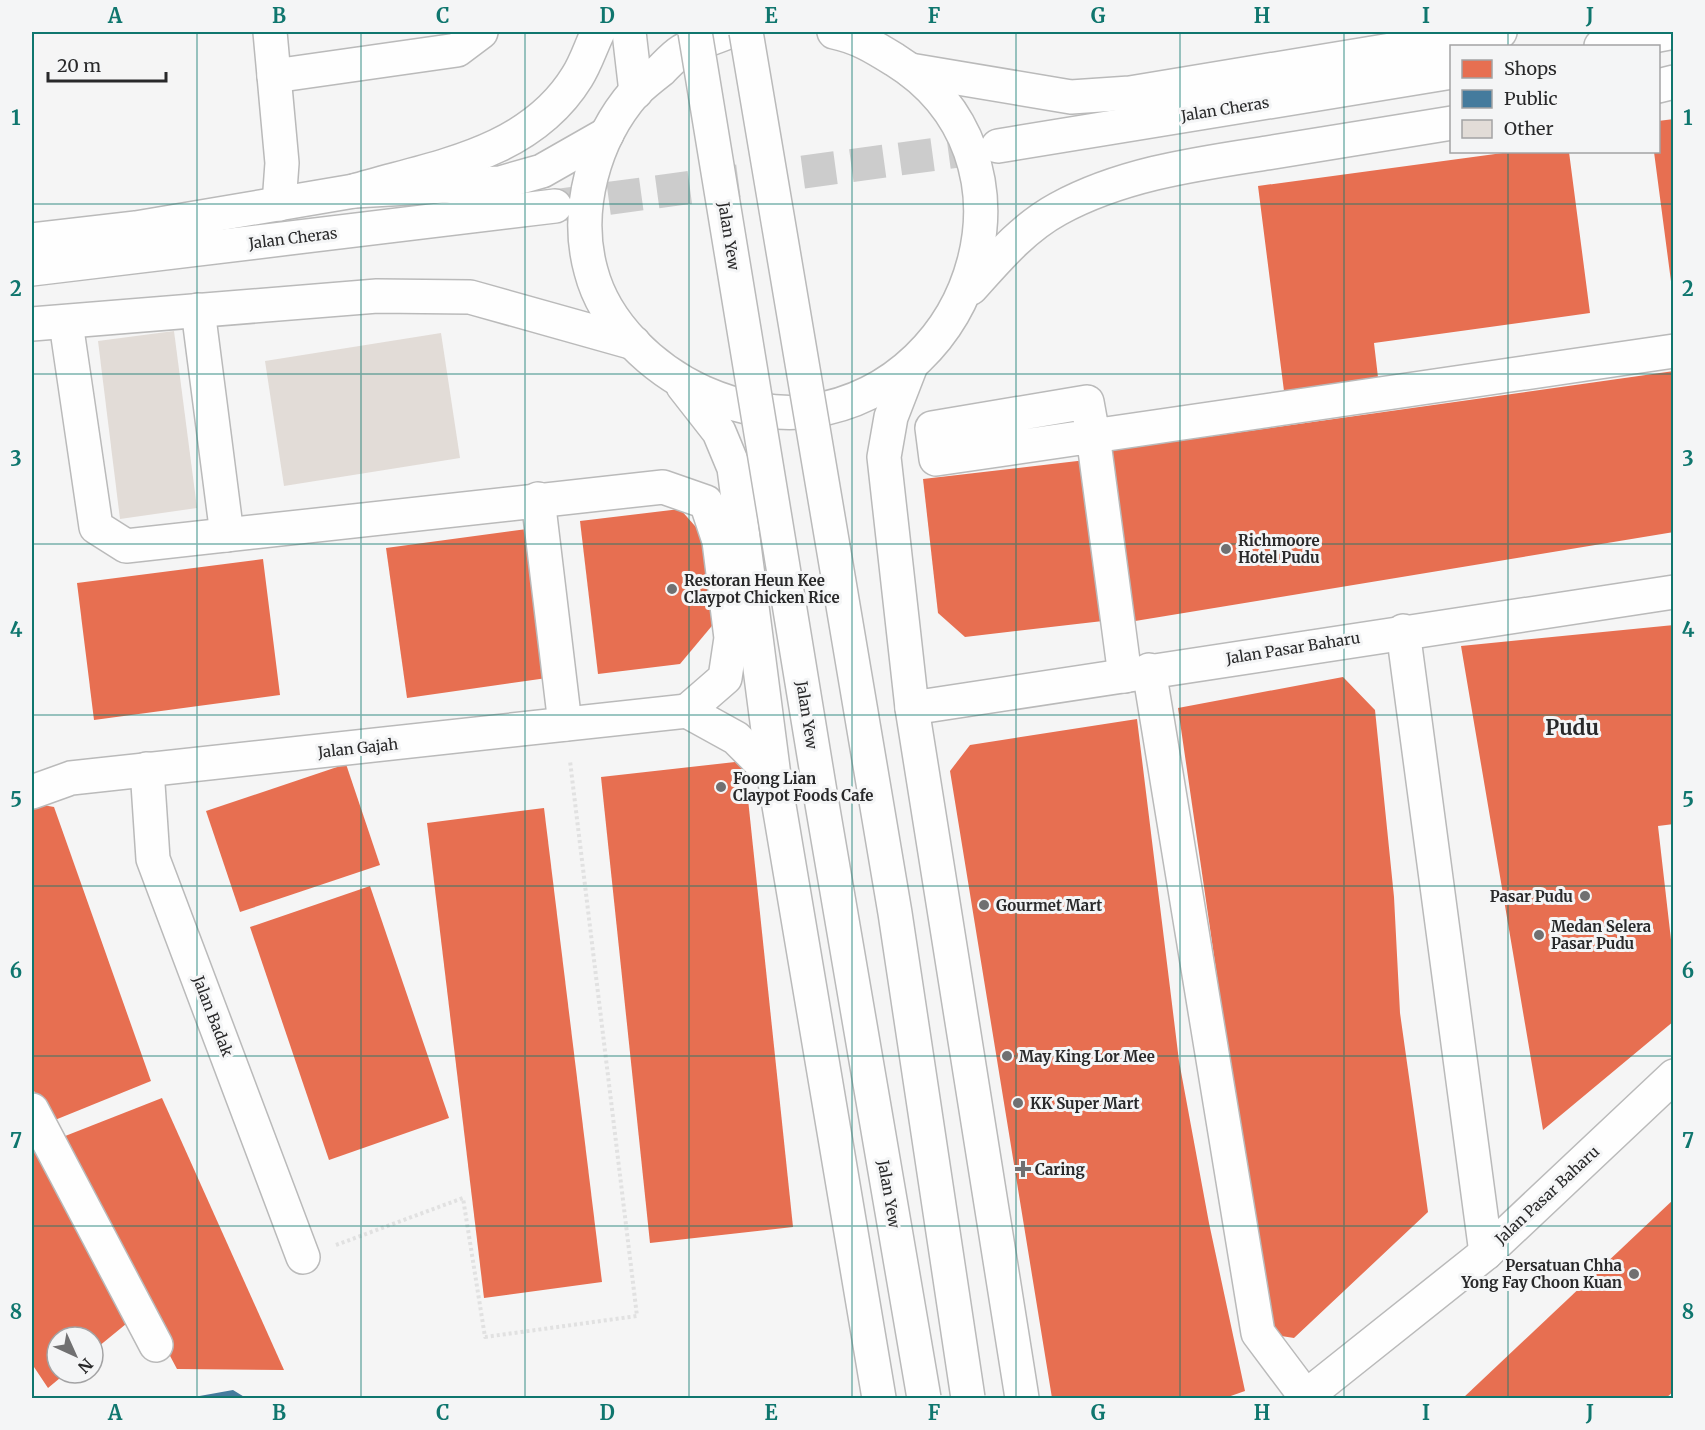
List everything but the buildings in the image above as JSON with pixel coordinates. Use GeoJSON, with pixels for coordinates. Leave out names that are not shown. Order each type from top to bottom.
{"type":"FeatureCollection","features":[{"type":"Feature","properties":{"kind":"street"},"geometry":{"type":"LineString","coordinates":[[270,32],[282,163],[279,204]]}},
{"type":"Feature","properties":{"kind":"street"},"geometry":{"type":"LineString","coordinates":[[274,76],[457,50],[481,32]]}},
{"type":"Feature","properties":{"kind":"street"},"geometry":{"type":"LineString","coordinates":[[32,240],[135,228],[354,191],[481,155],[516,138],[548,113],[577,78],[598,32]]}},
{"type":"Feature","properties":{"kind":"street"},"geometry":{"type":"LineString","coordinates":[[629,32],[636,92]]}},
{"type":"Feature","properties":{"kind":"street","name":"Jalan Yew"},"geometry":{"type":"LineString","coordinates":[[695,32],[822,804],[924,1398]]}},
{"type":"Feature","properties":{"kind":"street"},"geometry":{"type":"LineString","coordinates":[[728,32],[682,51],[636,92],[607,134],[590,180],[585,231],[591,273],[610,313],[634,343],[655,364],[680,381],[736,405],[766,411],[811,411],[863,397],[910,368],[937,336],[959,302],[1008,246],[1055,210],[1099,189],[1149,174],[1450,123]]}},
{"type":"Feature","properties":{"kind":"street"},"geometry":{"type":"LineString","coordinates":[[746,32],[895,913],[968,1398]]}},
{"type":"Feature","properties":{"kind":"street"},"geometry":{"type":"LineString","coordinates":[[910,70],[1071,97],[1130,93],[1500,32]]}},
{"type":"Feature","properties":{"kind":"street"},"geometry":{"type":"LineString","coordinates":[[1606,45],[1674,32]]}},
{"type":"Feature","properties":{"kind":"street"},"geometry":{"type":"LineString","coordinates":[[849,33],[910,70],[941,98],[959,127],[975,168],[982,220],[975,263],[959,302]]}},
{"type":"Feature","properties":{"kind":"street","name":"Jalan Cheras"},"geometry":{"type":"LineString","coordinates":[[998,146],[1450,72]]}},
{"type":"Feature","properties":{"kind":"street"},"geometry":{"type":"LineString","coordinates":[[354,191],[500,183],[542,171],[607,134]]}},
{"type":"Feature","properties":{"kind":"street","name":"Jalan Cheras"},"geometry":{"type":"LineString","coordinates":[[32,269],[555,206]]}},
{"type":"Feature","properties":{"kind":"street"},"geometry":{"type":"LineString","coordinates":[[32,225],[135,228]]}},
{"type":"Feature","properties":{"kind":"street"},"geometry":{"type":"LineString","coordinates":[[32,324],[377,296],[470,297],[634,343]]}},
{"type":"Feature","properties":{"kind":"street"},"geometry":{"type":"LineString","coordinates":[[198,310],[227,535]]}},
{"type":"Feature","properties":{"kind":"street"},"geometry":{"type":"LineString","coordinates":[[66,323],[96,527],[126,546],[663,487],[706,502],[719,541],[731,638],[725,678],[687,711],[736,738],[774,776]]}},
{"type":"Feature","properties":{"kind":"street"},"geometry":{"type":"LineString","coordinates":[[1305,1398],[1258,1333],[1093,435],[1674,351]]}},
{"type":"Feature","properties":{"kind":"street"},"geometry":{"type":"LineString","coordinates":[[910,368],[891,417],[884,457],[912,708],[1022,1398]]}},
{"type":"Feature","properties":{"kind":"street"},"geometry":{"type":"LineString","coordinates":[[680,381],[719,432],[734,468],[774,776],[879,1398]]}},
{"type":"Feature","properties":{"kind":"street"},"geometry":{"type":"LineString","coordinates":[[538,499],[565,724]]}},
{"type":"Feature","properties":{"kind":"street","name":"Jalan Pasar Baharu"},"geometry":{"type":"LineString","coordinates":[[912,708],[1403,631],[1674,592]]}},
{"type":"Feature","properties":{"kind":"street"},"geometry":{"type":"LineString","coordinates":[[1403,631],[1486,1253]]}},
{"type":"Feature","properties":{"kind":"street","name":"Jalan Gajah"},"geometry":{"type":"LineString","coordinates":[[32,792],[72,778],[687,711]]}},
{"type":"Feature","properties":{"kind":"street","name":"Jalan Badak"},"geometry":{"type":"LineString","coordinates":[[147,770],[153,859],[303,1257]]}},
{"type":"Feature","properties":{"kind":"street","name":"Jalan Pasar Baharu"},"geometry":{"type":"LineString","coordinates":[[1305,1398],[1486,1253],[1674,1076]]}},
{"type":"Feature","properties":{"kind":"street"},"geometry":{"type":"LineString","coordinates":[[32,1110],[156,1345]]}},
{"type":"Feature","properties":{"kind":"path"},"geometry":{"type":"LineString","coordinates":[[303,1257],[463,1198],[484,1337],[637,1316],[565,724]]}},
{"type":"Feature","properties":{"kind":"tunnel"},"geometry":{"type":"LineString","coordinates":[[560,205],[996,146]]}},
{"type":"Feature","properties":{"kind":"place","name":"Richmoore Hotel Pudu"},"geometry":{"type":"Point","coordinates":[1226,549]}},
{"type":"Feature","properties":{"kind":"place","name":"Restoran Heun Kee Claypot Chicken Rice"},"geometry":{"type":"Point","coordinates":[672,589]}},
{"type":"Feature","properties":{"kind":"place","name":"Foong Lian Claypot Foods Cafe"},"geometry":{"type":"Point","coordinates":[721,787]}},
{"type":"Feature","properties":{"kind":"place","name":"Pasar Pudu"},"geometry":{"type":"Point","coordinates":[1585,896]}},
{"type":"Feature","properties":{"kind":"place","name":"Gourmet Mart"},"geometry":{"type":"Point","coordinates":[984,905]}},
{"type":"Feature","properties":{"kind":"place","name":"Medan Selera Pasar Pudu"},"geometry":{"type":"Point","coordinates":[1539,935]}},
{"type":"Feature","properties":{"kind":"place","name":"May King Lor Mee"},"geometry":{"type":"Point","coordinates":[1007,1056]}},
{"type":"Feature","properties":{"kind":"place","name":"KK Super Mart"},"geometry":{"type":"Point","coordinates":[1018,1103]}},
{"type":"Feature","properties":{"kind":"place","name":"Caring"},"geometry":{"type":"Point","coordinates":[1023,1169]}},
{"type":"Feature","properties":{"kind":"place","name":"Persatuan Chha Yong Fay Choon Kuan"},"geometry":{"type":"Point","coordinates":[1634,1274]}},
{"type":"Feature","properties":{"kind":"district","name":"Pudu"},"geometry":{"type":"Point","coordinates":[1572,727]}}]}
